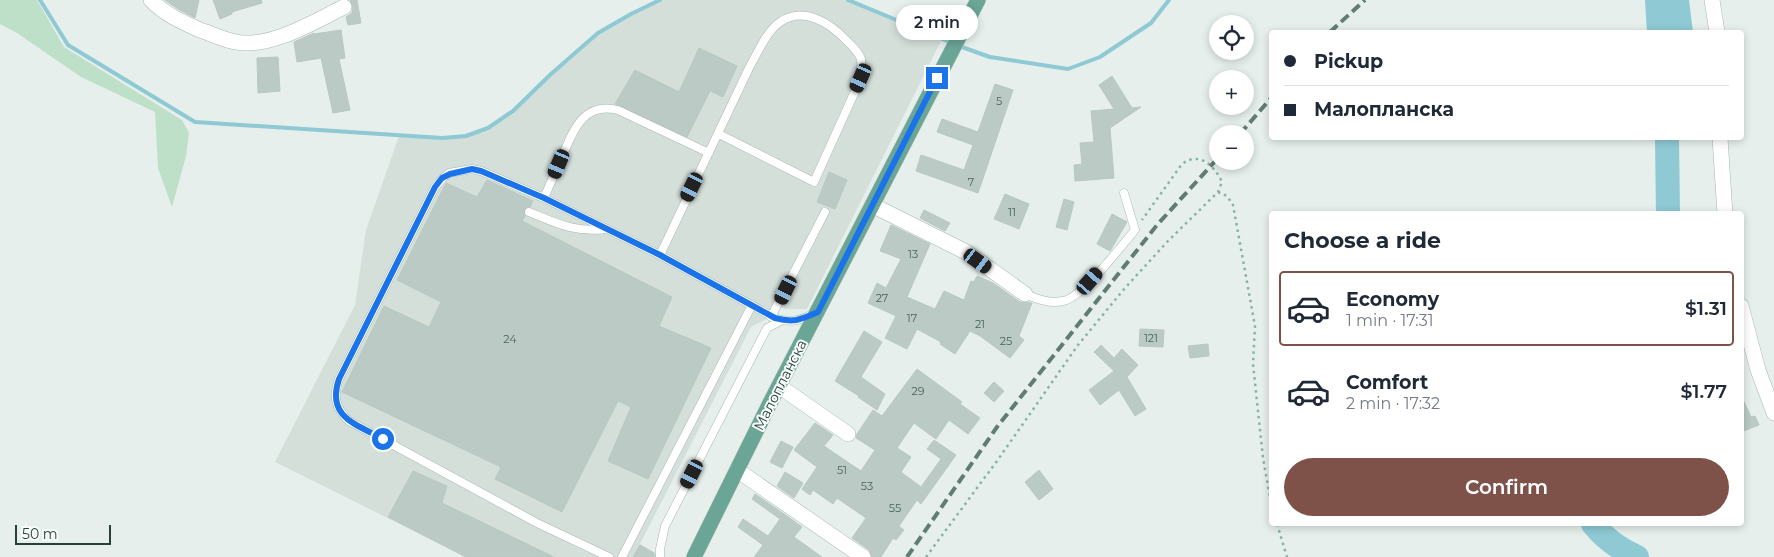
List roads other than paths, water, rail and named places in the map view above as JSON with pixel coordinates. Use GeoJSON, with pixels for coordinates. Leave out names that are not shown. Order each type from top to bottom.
{"type":"FeatureCollection","features":[{"type":"Feature","properties":{"kind":"main road","name":"Малопланска"},"geometry":{"type":"LineString","coordinates":[[694,557],[779,386],[978,0]]}},
{"type":"Feature","properties":{"kind":"street"},"geometry":{"type":"LineString","coordinates":[[151,0],[180,21],[216,36],[246,43],[257,43],[300,29],[344,6]]}},
{"type":"Feature","properties":{"kind":"street"},"geometry":{"type":"LineString","coordinates":[[1712,0],[1717,30]]}},
{"type":"Feature","properties":{"kind":"street"},"geometry":{"type":"LineString","coordinates":[[1720,140],[1725,211]]}},
{"type":"Feature","properties":{"kind":"street"},"geometry":{"type":"LineString","coordinates":[[872,205],[966,252],[1025,294]]}},
{"type":"Feature","properties":{"kind":"street"},"geometry":{"type":"LineString","coordinates":[[1744,317],[1758,370],[1774,413]]}},
{"type":"Feature","properties":{"kind":"street"},"geometry":{"type":"LineString","coordinates":[[779,386],[848,434]]}},
{"type":"Feature","properties":{"kind":"street"},"geometry":{"type":"LineString","coordinates":[[737,470],[864,557]]}},
{"type":"Feature","properties":{"kind":"lane"},"geometry":{"type":"LineString","coordinates":[[660,255],[750,66],[766,39],[779,23],[796,15],[813,17],[836,29],[854,48],[861,59],[861,78],[814,182],[719,134]]}},
{"type":"Feature","properties":{"kind":"lane"},"geometry":{"type":"LineString","coordinates":[[544,198],[574,129],[584,116],[595,110],[607,107],[618,110],[709,153]]}},
{"type":"Feature","properties":{"kind":"lane"},"geometry":{"type":"LineString","coordinates":[[609,557],[537,523],[349,421],[340,412],[336,403],[335,390],[339,379],[435,187],[442,178],[456,171],[472,169],[481,171],[544,198],[660,255],[772,317],[798,321],[818,312]]}},
{"type":"Feature","properties":{"kind":"lane"},"geometry":{"type":"LineString","coordinates":[[1025,294],[1038,300],[1052,302],[1064,301],[1079,294],[1135,230],[1124,193]]}},
{"type":"Feature","properties":{"kind":"lane"},"geometry":{"type":"LineString","coordinates":[[529,212],[574,230],[589,232],[606,230]]}},
{"type":"Feature","properties":{"kind":"lane"},"geometry":{"type":"LineString","coordinates":[[772,317],[825,212]]}},
{"type":"Feature","properties":{"kind":"lane"},"geometry":{"type":"LineString","coordinates":[[622,557],[752,306]]}},
{"type":"Feature","properties":{"kind":"lane"},"geometry":{"type":"LineString","coordinates":[[660,557],[665,526],[767,328],[782,320]]}},
{"type":"Feature","properties":{"kind":"water"},"geometry":{"type":"Polygon","coordinates":[[[1661,0],[1689,0],[1693,30],[1666,30],[1661,0]]]}},
{"type":"Feature","properties":{"kind":"waterway"},"geometry":{"type":"LineString","coordinates":[[40,0],[68,45],[195,122],[442,138],[466,136],[488,128],[513,111],[551,74],[598,33],[660,0]]}},
{"type":"Feature","properties":{"kind":"waterway"},"geometry":{"type":"LineString","coordinates":[[848,0],[952,43]]}},
{"type":"Feature","properties":{"kind":"waterway"},"geometry":{"type":"LineString","coordinates":[[959,46],[990,57],[1068,69],[1100,57],[1151,23],[1169,0]]}},
{"type":"Feature","properties":{"kind":"waterway"},"geometry":{"type":"LineString","coordinates":[[1657,0],[1659,30]]}},
{"type":"Feature","properties":{"kind":"waterway"},"geometry":{"type":"LineString","coordinates":[[1667,140],[1668,211]]}},
{"type":"Feature","properties":{"kind":"waterway"},"geometry":{"type":"LineString","coordinates":[[1595,526],[1613,543],[1637,557]]}},
{"type":"Feature","properties":{"kind":"railway"},"geometry":{"type":"LineString","coordinates":[[1332,30],[1365,0]]}},
{"type":"Feature","properties":{"kind":"railway"},"geometry":{"type":"LineString","coordinates":[[1248,125],[1269,100]]}},
{"type":"Feature","properties":{"kind":"railway"},"geometry":{"type":"LineString","coordinates":[[907,557],[997,427],[1157,225],[1209,168]]}}]}
